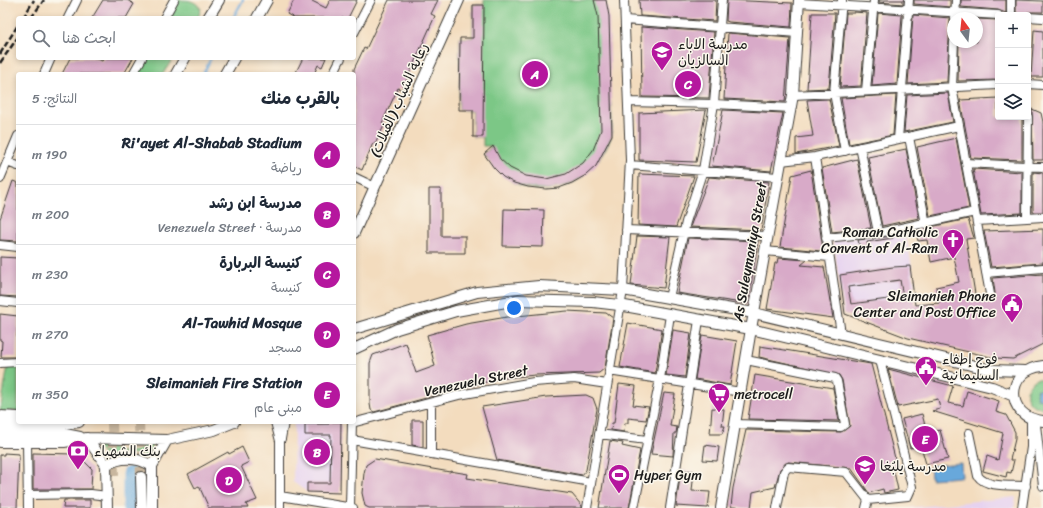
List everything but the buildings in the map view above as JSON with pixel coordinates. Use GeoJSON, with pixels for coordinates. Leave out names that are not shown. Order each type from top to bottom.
{"type":"FeatureCollection","features":[{"type":"Feature","properties":{"kind":"main road"},"geometry":{"type":"LineString","coordinates":[[206,0],[217,3],[209,16]]}},
{"type":"Feature","properties":{"kind":"main road"},"geometry":{"type":"LineString","coordinates":[[258,16],[267,0]]}},
{"type":"Feature","properties":{"kind":"main road","name":"رعاية الشباب (الفيلات)"},"geometry":{"type":"LineString","coordinates":[[356,229],[459,0]]}},
{"type":"Feature","properties":{"kind":"main road","name":"As Suleymaniya Street"},"geometry":{"type":"LineString","coordinates":[[724,507],[740,392],[793,95],[799,2]]}},
{"type":"Feature","properties":{"kind":"main road"},"geometry":{"type":"LineString","coordinates":[[177,72],[184,60]]}},
{"type":"Feature","properties":{"kind":"main road"},"geometry":{"type":"LineString","coordinates":[[226,72],[233,60]]}},
{"type":"Feature","properties":{"kind":"main road"},"geometry":{"type":"LineString","coordinates":[[356,328],[477,292],[539,286],[623,290],[754,312],[992,370],[1025,371]]}},
{"type":"Feature","properties":{"kind":"main road"},"geometry":{"type":"LineString","coordinates":[[356,348],[398,329],[456,311],[517,300],[593,302],[620,305],[751,329],[992,388],[1014,396]]}},
{"type":"Feature","properties":{"kind":"main road"},"geometry":{"type":"LineString","coordinates":[[1037,420],[1018,408],[1014,396],[1014,387],[1018,378],[1025,371],[1034,366],[1043,366]]}},
{"type":"Feature","properties":{"kind":"main road"},"geometry":{"type":"LineString","coordinates":[[0,416],[16,417]]}},
{"type":"Feature","properties":{"kind":"main road"},"geometry":{"type":"LineString","coordinates":[[0,424],[65,424]]}},
{"type":"Feature","properties":{"kind":"main road"},"geometry":{"type":"LineString","coordinates":[[0,433],[65,434],[87,438],[167,440],[214,430],[229,424]]}},
{"type":"Feature","properties":{"kind":"main road"},"geometry":{"type":"LineString","coordinates":[[0,442],[64,442],[87,438]]}},
{"type":"Feature","properties":{"kind":"main road"},"geometry":{"type":"LineString","coordinates":[[87,438],[106,465],[107,508]]}},
{"type":"Feature","properties":{"kind":"main road"},"geometry":{"type":"LineString","coordinates":[[152,508],[152,466],[167,440]]}},
{"type":"Feature","properties":{"kind":"main road"},"geometry":{"type":"LineString","coordinates":[[106,465],[120,459],[135,459],[152,466]]}},
{"type":"Feature","properties":{"kind":"main road"},"geometry":{"type":"LineString","coordinates":[[114,476],[114,508]]}},
{"type":"Feature","properties":{"kind":"main road"},"geometry":{"type":"LineString","coordinates":[[142,477],[142,508]]}},
{"type":"Feature","properties":{"kind":"street"},"geometry":{"type":"LineString","coordinates":[[69,16],[77,0]]}},
{"type":"Feature","properties":{"kind":"street"},"geometry":{"type":"LineString","coordinates":[[165,16],[174,0]]}},
{"type":"Feature","properties":{"kind":"street"},"geometry":{"type":"LineString","coordinates":[[356,29],[370,0]]}},
{"type":"Feature","properties":{"kind":"street"},"geometry":{"type":"LineString","coordinates":[[587,508],[623,290],[630,165],[624,0]]}},
{"type":"Feature","properties":{"kind":"street"},"geometry":{"type":"LineString","coordinates":[[669,298],[684,232],[703,170],[714,104],[722,0]]}},
{"type":"Feature","properties":{"kind":"street"},"geometry":{"type":"LineString","coordinates":[[898,139],[909,0]]}},
{"type":"Feature","properties":{"kind":"street"},"geometry":{"type":"LineString","coordinates":[[955,12],[956,0]]}},
{"type":"Feature","properties":{"kind":"street"},"geometry":{"type":"LineString","coordinates":[[1011,12],[1012,0]]}},
{"type":"Feature","properties":{"kind":"street"},"geometry":{"type":"LineString","coordinates":[[799,2],[874,4],[947,14]]}},
{"type":"Feature","properties":{"kind":"street"},"geometry":{"type":"LineString","coordinates":[[842,3],[834,93],[845,151]]}},
{"type":"Feature","properties":{"kind":"street"},"geometry":{"type":"LineString","coordinates":[[866,91],[874,4]]}},
{"type":"Feature","properties":{"kind":"street"},"geometry":{"type":"LineString","coordinates":[[983,15],[995,15]]}},
{"type":"Feature","properties":{"kind":"street"},"geometry":{"type":"LineString","coordinates":[[1031,17],[1043,18]]}},
{"type":"Feature","properties":{"kind":"street"},"geometry":{"type":"LineString","coordinates":[[625,20],[797,33]]}},
{"type":"Feature","properties":{"kind":"street"},"geometry":{"type":"LineString","coordinates":[[954,48],[952,87],[990,294]]}},
{"type":"Feature","properties":{"kind":"street"},"geometry":{"type":"LineString","coordinates":[[45,72],[50,60]]}},
{"type":"Feature","properties":{"kind":"street"},"geometry":{"type":"LineString","coordinates":[[134,72],[141,60]]}},
{"type":"Feature","properties":{"kind":"street"},"geometry":{"type":"LineString","coordinates":[[334,72],[340,60]]}},
{"type":"Feature","properties":{"kind":"street"},"geometry":{"type":"LineString","coordinates":[[1031,84],[1043,85]]}},
{"type":"Feature","properties":{"kind":"street"},"geometry":{"type":"LineString","coordinates":[[793,95],[995,85]]}},
{"type":"Feature","properties":{"kind":"street"},"geometry":{"type":"LineString","coordinates":[[628,102],[791,108]]}},
{"type":"Feature","properties":{"kind":"street"},"geometry":{"type":"LineString","coordinates":[[1027,217],[1028,120]]}},
{"type":"Feature","properties":{"kind":"street"},"geometry":{"type":"LineString","coordinates":[[781,161],[815,157],[959,126]]}},
{"type":"Feature","properties":{"kind":"street"},"geometry":{"type":"LineString","coordinates":[[909,137],[926,224]]}},
{"type":"Feature","properties":{"kind":"street"},"geometry":{"type":"LineString","coordinates":[[0,179],[16,141]]}},
{"type":"Feature","properties":{"kind":"street"},"geometry":{"type":"LineString","coordinates":[[860,148],[878,232]]}},
{"type":"Feature","properties":{"kind":"street"},"geometry":{"type":"LineString","coordinates":[[815,157],[841,334]]}},
{"type":"Feature","properties":{"kind":"street"},"geometry":{"type":"LineString","coordinates":[[7,162],[16,165]]}},
{"type":"Feature","properties":{"kind":"street"},"geometry":{"type":"LineString","coordinates":[[966,163],[1043,167]]}},
{"type":"Feature","properties":{"kind":"street"},"geometry":{"type":"LineString","coordinates":[[630,165],[778,177]]}},
{"type":"Feature","properties":{"kind":"street"},"geometry":{"type":"LineString","coordinates":[[356,178],[375,187]]}},
{"type":"Feature","properties":{"kind":"street"},"geometry":{"type":"LineString","coordinates":[[826,238],[878,232],[926,224],[975,212]]}},
{"type":"Feature","properties":{"kind":"street"},"geometry":{"type":"LineString","coordinates":[[976,221],[1043,217]]}},
{"type":"Feature","properties":{"kind":"street"},"geometry":{"type":"LineString","coordinates":[[626,230],[768,236]]}},
{"type":"Feature","properties":{"kind":"street"},"geometry":{"type":"LineString","coordinates":[[0,245],[16,247]]}},
{"type":"Feature","properties":{"kind":"street"},"geometry":{"type":"LineString","coordinates":[[765,251],[829,257]]}},
{"type":"Feature","properties":{"kind":"street"},"geometry":{"type":"LineString","coordinates":[[986,273],[1043,268]]}},
{"type":"Feature","properties":{"kind":"street"},"geometry":{"type":"LineString","coordinates":[[0,301],[16,303]]}},
{"type":"Feature","properties":{"kind":"street"},"geometry":{"type":"LineString","coordinates":[[634,508],[660,379],[670,315]]}},
{"type":"Feature","properties":{"kind":"street"},"geometry":{"type":"LineString","coordinates":[[670,508],[699,320]]}},
{"type":"Feature","properties":{"kind":"street"},"geometry":{"type":"LineString","coordinates":[[735,424],[842,427],[845,424],[837,381],[835,378],[746,360]]}},
{"type":"Feature","properties":{"kind":"street"},"geometry":{"type":"LineString","coordinates":[[777,508],[784,472],[788,467],[846,472],[867,504],[908,496],[912,488],[880,360]]}},
{"type":"Feature","properties":{"kind":"street"},"geometry":{"type":"LineString","coordinates":[[0,363],[16,362]]}},
{"type":"Feature","properties":{"kind":"street"},"geometry":{"type":"LineString","coordinates":[[609,371],[740,392]]}},
{"type":"Feature","properties":{"kind":"street","name":"Venezuela Street"},"geometry":{"type":"LineString","coordinates":[[356,422],[431,404],[459,395],[534,382],[574,379],[607,384]]}},
{"type":"Feature","properties":{"kind":"street"},"geometry":{"type":"LineString","coordinates":[[431,404],[431,454]]}},
{"type":"Feature","properties":{"kind":"street"},"geometry":{"type":"LineString","coordinates":[[1037,420],[1043,486]]}},
{"type":"Feature","properties":{"kind":"street"},"geometry":{"type":"LineString","coordinates":[[1022,508],[1031,447],[1037,420]]}},
{"type":"Feature","properties":{"kind":"street"},"geometry":{"type":"LineString","coordinates":[[276,424],[280,441]]}},
{"type":"Feature","properties":{"kind":"street"},"geometry":{"type":"LineString","coordinates":[[280,508],[280,441],[284,424]]}},
{"type":"Feature","properties":{"kind":"street"},"geometry":{"type":"LineString","coordinates":[[350,508],[352,424]]}},
{"type":"Feature","properties":{"kind":"street"},"geometry":{"type":"LineString","coordinates":[[970,433],[978,476],[980,479],[989,483],[1026,486]]}},
{"type":"Feature","properties":{"kind":"street"},"geometry":{"type":"LineString","coordinates":[[599,434],[647,440]]}},
{"type":"Feature","properties":{"kind":"street"},"geometry":{"type":"LineString","coordinates":[[352,440],[591,482]]}},
{"type":"Feature","properties":{"kind":"street"},"geometry":{"type":"LineString","coordinates":[[27,442],[28,508]]}},
{"type":"Feature","properties":{"kind":"street"},"geometry":{"type":"LineString","coordinates":[[28,495],[91,494],[107,496]]}},
{"type":"Feature","properties":{"kind":"street"},"geometry":{"type":"LineString","coordinates":[[280,496],[353,508]]}},
{"type":"Feature","properties":{"kind":"shaded area"},"geometry":{"type":"Polygon","coordinates":[[[905,229],[915,285],[913,286],[915,305],[854,314],[844,313],[833,241],[905,229]]]}},
{"type":"Feature","properties":{"kind":"shaded area"},"geometry":{"type":"Polygon","coordinates":[[[294,424],[341,424],[340,493],[307,492],[293,482],[294,424]]]}},
{"type":"Feature","properties":{"kind":"shaded area"},"geometry":{"type":"Polygon","coordinates":[[[1016,497],[1014,508],[907,508],[1016,497]]]}},
{"type":"Feature","properties":{"kind":"green space"},"geometry":{"type":"Polygon","coordinates":[[[178,0],[188,0],[194,2],[201,9],[199,16],[169,16],[178,0]]]}},
{"type":"Feature","properties":{"kind":"green space"},"geometry":{"type":"Polygon","coordinates":[[[484,0],[606,0],[612,134],[606,148],[590,171],[568,185],[550,189],[529,188],[504,176],[484,154],[492,146],[483,146],[483,137],[473,137],[473,110],[459,110],[460,38],[473,38],[473,5],[484,5],[484,0]]]}},
{"type":"Feature","properties":{"kind":"green space"},"geometry":{"type":"Polygon","coordinates":[[[144,60],[172,60],[164,72],[137,72],[144,60]]]}},
{"type":"Feature","properties":{"kind":"green space"},"geometry":{"type":"Polygon","coordinates":[[[16,364],[16,411],[0,412],[8,365],[16,364]]]}},
{"type":"Feature","properties":{"kind":"green space"},"geometry":{"type":"Polygon","coordinates":[[[1036,379],[1043,379],[1043,408],[1032,405],[1027,396],[1028,387],[1036,379]]]}},
{"type":"Feature","properties":{"kind":"green space"},"geometry":{"type":"Polygon","coordinates":[[[96,445],[106,445],[118,452],[136,451],[145,445],[153,445],[147,456],[136,454],[115,454],[105,457],[96,445]]]}},
{"type":"Feature","properties":{"kind":"water"},"geometry":{"type":"Polygon","coordinates":[[[1041,388],[1043,389],[1042,399],[1037,398],[1036,395],[1037,390],[1041,388]]]}},
{"type":"Feature","properties":{"kind":"water"},"geometry":{"type":"Polygon","coordinates":[[[961,463],[962,477],[931,479],[930,466],[961,463]]]}},
{"type":"Feature","properties":{"kind":"waterway"},"geometry":{"type":"LineString","coordinates":[[234,16],[243,0]]}},
{"type":"Feature","properties":{"kind":"waterway"},"geometry":{"type":"LineString","coordinates":[[204,72],[210,60]]}},
{"type":"Feature","properties":{"kind":"waterway"},"geometry":{"type":"LineString","coordinates":[[130,474],[130,508]]}},
{"type":"Feature","properties":{"kind":"tunnel"},"geometry":{"type":"LineString","coordinates":[[112,424],[114,476]]}},
{"type":"Feature","properties":{"kind":"tunnel"},"geometry":{"type":"LineString","coordinates":[[139,424],[141,477]]}},
{"type":"Feature","properties":{"kind":"railway"},"geometry":{"type":"LineString","coordinates":[[24,16],[34,0]]}},
{"type":"Feature","properties":{"kind":"railway"},"geometry":{"type":"LineString","coordinates":[[32,16],[44,0]]}},
{"type":"Feature","properties":{"kind":"railway"},"geometry":{"type":"LineString","coordinates":[[0,54],[16,28]]}},
{"type":"Feature","properties":{"kind":"railway"},"geometry":{"type":"LineString","coordinates":[[0,63],[16,40]]}},
{"type":"Feature","properties":{"kind":"place","name":"مدرسة الاباء السالزيان"},"geometry":{"type":"Point","coordinates":[662,72]}},
{"type":"Feature","properties":{"kind":"place","name":"Ri'ayet Al-Shabab Stadium"},"geometry":{"type":"Point","coordinates":[535,74]}},
{"type":"Feature","properties":{"kind":"place","name":"كنيسة البربارة"},"geometry":{"type":"Point","coordinates":[688,84]}},
{"type":"Feature","properties":{"kind":"place","name":"Roman Catholic Convent of Al-Ram"},"geometry":{"type":"Point","coordinates":[953,260]}},
{"type":"Feature","properties":{"kind":"place","name":"Sleimanieh Phone Center and Post Office"},"geometry":{"type":"Point","coordinates":[1012,324]}},
{"type":"Feature","properties":{"kind":"place","name":"فوج إطفاء السليمانية"},"geometry":{"type":"Point","coordinates":[926,386]}},
{"type":"Feature","properties":{"kind":"place","name":"metrocell"},"geometry":{"type":"Point","coordinates":[719,414]}},
{"type":"Feature","properties":{"kind":"place","name":"Sleimanieh Fire Station"},"geometry":{"type":"Point","coordinates":[925,439]}},
{"type":"Feature","properties":{"kind":"place","name":"مدرسة ابن رشد"},"geometry":{"type":"Point","coordinates":[317,452]}},
{"type":"Feature","properties":{"kind":"place","name":"بنك الشهباء"},"geometry":{"type":"Point","coordinates":[78,470]}},
{"type":"Feature","properties":{"kind":"place","name":"Al-Tawhid Mosque"},"geometry":{"type":"Point","coordinates":[229,480]}},
{"type":"Feature","properties":{"kind":"place","name":"مدرسة يلبُغا"},"geometry":{"type":"Point","coordinates":[865,486]}},
{"type":"Feature","properties":{"kind":"place","name":"Hyper Gym"},"geometry":{"type":"Point","coordinates":[619,494]}}]}
